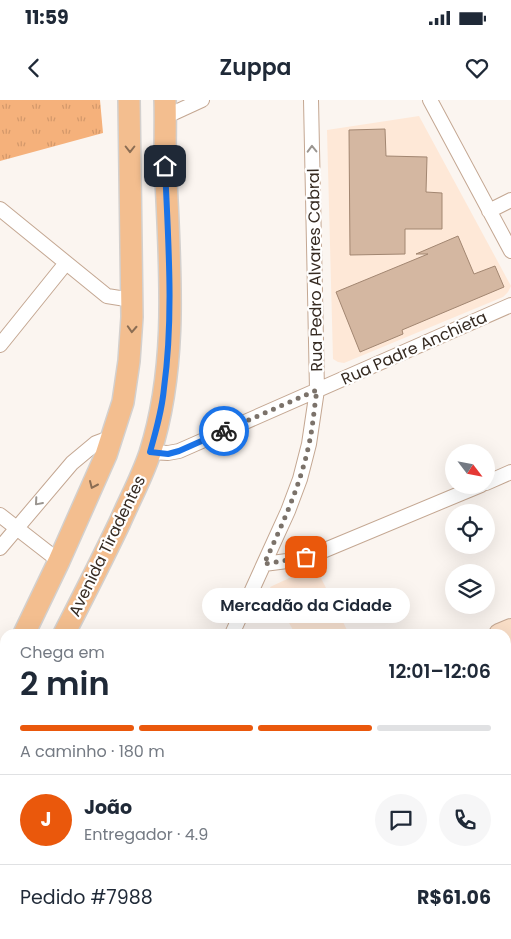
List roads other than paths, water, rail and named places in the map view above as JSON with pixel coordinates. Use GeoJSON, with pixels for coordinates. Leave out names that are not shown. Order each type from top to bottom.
{"type":"FeatureCollection","features":[{"type":"Feature","properties":{"kind":"main road"},"geometry":{"type":"LineString","coordinates":[[26,629],[59,561],[112,437],[123,402],[129,361],[132,300],[129,100]]}},
{"type":"Feature","properties":{"kind":"main road","name":"Avenida Tiradentes"},"geometry":{"type":"LineString","coordinates":[[66,629],[144,471],[159,420],[170,330],[165,108]]}},
{"type":"Feature","properties":{"kind":"street"},"geometry":{"type":"LineString","coordinates":[[165,108],[202,100]]}},
{"type":"Feature","properties":{"kind":"street","name":"Rua Pedro Alvares Cabral"},"geometry":{"type":"LineString","coordinates":[[234,629],[288,512],[300,479],[309,444],[317,390],[311,100]]}},
{"type":"Feature","properties":{"kind":"street"},"geometry":{"type":"LineString","coordinates":[[430,100],[511,251]]}},
{"type":"Feature","properties":{"kind":"street"},"geometry":{"type":"LineString","coordinates":[[489,211],[511,200]]}},
{"type":"Feature","properties":{"kind":"street"},"geometry":{"type":"LineString","coordinates":[[0,209],[107,296],[132,300]]}},
{"type":"Feature","properties":{"kind":"street"},"geometry":{"type":"LineString","coordinates":[[0,345],[66,263]]}},
{"type":"Feature","properties":{"kind":"street","name":"Rua Padre Anchieta"},"geometry":{"type":"LineString","coordinates":[[150,452],[168,454],[179,451],[511,305]]}},
{"type":"Feature","properties":{"kind":"street"},"geometry":{"type":"LineString","coordinates":[[0,548],[72,463],[96,443],[112,437]]}},
{"type":"Feature","properties":{"kind":"street"},"geometry":{"type":"LineString","coordinates":[[495,479],[511,472]]}},
{"type":"Feature","properties":{"kind":"street"},"geometry":{"type":"LineString","coordinates":[[264,564],[287,561],[325,550],[459,494]]}},
{"type":"Feature","properties":{"kind":"street"},"geometry":{"type":"LineString","coordinates":[[0,515],[59,561]]}},
{"type":"Feature","properties":{"kind":"place","name":"Mercadão da Cidade"},"geometry":{"type":"Point","coordinates":[306,557]}}]}
